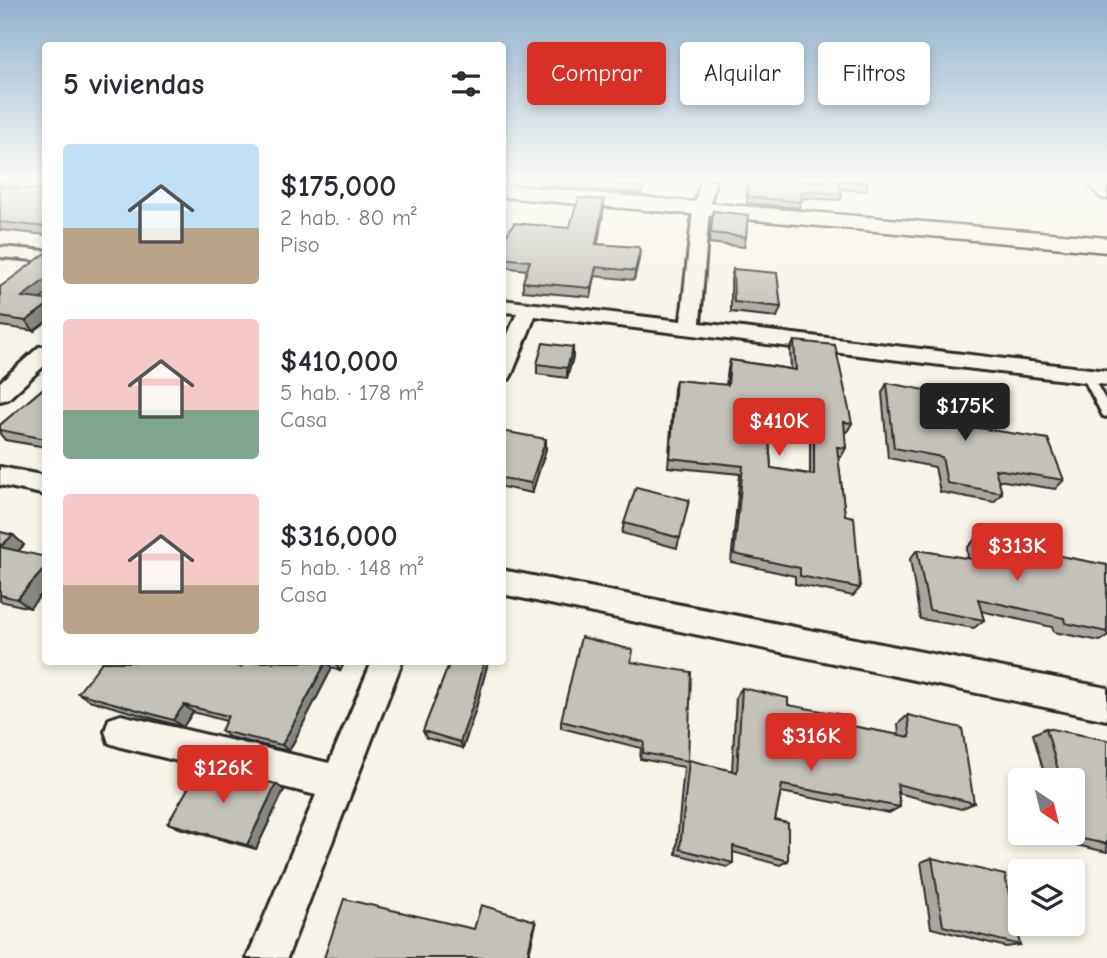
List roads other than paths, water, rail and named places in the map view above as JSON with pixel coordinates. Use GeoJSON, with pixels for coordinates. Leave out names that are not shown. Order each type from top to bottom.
{"type":"FeatureCollection","features":[{"type":"Feature","properties":{"kind":"main road"},"geometry":{"type":"LineString","coordinates":[[883,226],[1107,245]]}},
{"type":"Feature","properties":{"kind":"street"},"geometry":{"type":"LineString","coordinates":[[690,326],[700,226]]}},
{"type":"Feature","properties":{"kind":"street"},"geometry":{"type":"LineString","coordinates":[[0,252],[42,256]]}},
{"type":"Feature","properties":{"kind":"street"},"geometry":{"type":"LineString","coordinates":[[506,306],[690,326],[1097,377]]}},
{"type":"Feature","properties":{"kind":"street"},"geometry":{"type":"LineString","coordinates":[[506,364],[528,309]]}},
{"type":"Feature","properties":{"kind":"street"},"geometry":{"type":"LineString","coordinates":[[0,394],[42,356]]}},
{"type":"Feature","properties":{"kind":"street"},"geometry":{"type":"LineString","coordinates":[[0,476],[42,485]]}},
{"type":"Feature","properties":{"kind":"street"},"geometry":{"type":"LineString","coordinates":[[506,583],[1107,704]]}},
{"type":"Feature","properties":{"kind":"street"},"geometry":{"type":"LineString","coordinates":[[267,958],[386,665]]}},
{"type":"Feature","properties":{"kind":"street"},"geometry":{"type":"LineString","coordinates":[[121,731],[338,783]]}},
{"type":"Feature","properties":{"kind":"lane"},"geometry":{"type":"LineString","coordinates":[[1097,377],[1107,413]]}}]}
